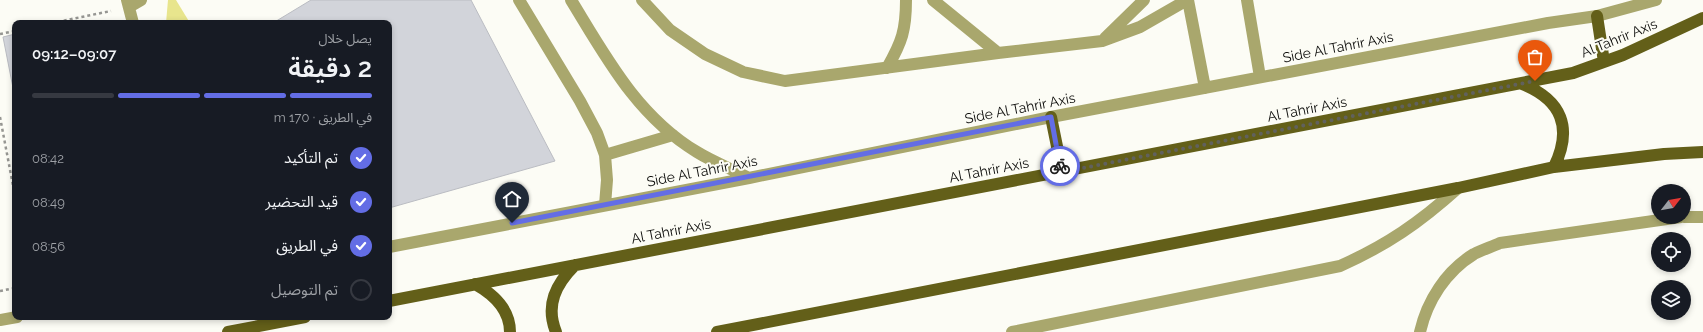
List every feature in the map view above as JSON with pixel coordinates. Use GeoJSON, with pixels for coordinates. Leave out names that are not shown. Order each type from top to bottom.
{"type":"FeatureCollection","features":[{"type":"Feature","properties":{"kind":"main road"},"geometry":{"type":"LineString","coordinates":[[1597,16],[1604,62]]}},
{"type":"Feature","properties":{"kind":"main road","name":"Al Tahrir Axis"},"geometry":{"type":"LineString","coordinates":[[392,300],[1522,84],[1573,73],[1604,62],[1703,18]]}},
{"type":"Feature","properties":{"kind":"main road"},"geometry":{"type":"LineString","coordinates":[[1522,84],[1538,90],[1551,102],[1560,117],[1564,134],[1562,152],[1554,167]]}},
{"type":"Feature","properties":{"kind":"main road"},"geometry":{"type":"LineString","coordinates":[[1051,117],[1062,172]]}},
{"type":"Feature","properties":{"kind":"main road"},"geometry":{"type":"LineString","coordinates":[[717,332],[738,330],[1458,188],[1554,167],[1664,154],[1703,152]]}},
{"type":"Feature","properties":{"kind":"main road"},"geometry":{"type":"LineString","coordinates":[[556,332],[551,312],[554,294],[562,278],[575,265]]}},
{"type":"Feature","properties":{"kind":"main road"},"geometry":{"type":"LineString","coordinates":[[475,284],[491,293],[503,308],[510,326],[510,332]]}},
{"type":"Feature","properties":{"kind":"main road"},"geometry":{"type":"LineString","coordinates":[[228,332],[290,320]]}},
{"type":"Feature","properties":{"kind":"street"},"geometry":{"type":"LineString","coordinates":[[131,20],[128,3],[141,0]]}},
{"type":"Feature","properties":{"kind":"street"},"geometry":{"type":"LineString","coordinates":[[519,0],[580,100],[597,133],[605,155],[607,180],[605,205]]}},
{"type":"Feature","properties":{"kind":"street"},"geometry":{"type":"LineString","coordinates":[[571,0],[617,76],[643,108],[673,135],[697,152],[749,178]]}},
{"type":"Feature","properties":{"kind":"street"},"geometry":{"type":"LineString","coordinates":[[642,0],[670,30],[705,54],[743,72],[784,81],[1102,41],[1140,27],[1187,0],[1205,88]]}},
{"type":"Feature","properties":{"kind":"street"},"geometry":{"type":"LineString","coordinates":[[887,68],[900,46],[906,22],[906,0]]}},
{"type":"Feature","properties":{"kind":"street"},"geometry":{"type":"LineString","coordinates":[[933,0],[998,53]]}},
{"type":"Feature","properties":{"kind":"street"},"geometry":{"type":"LineString","coordinates":[[1102,41],[1144,0]]}},
{"type":"Feature","properties":{"kind":"street"},"geometry":{"type":"LineString","coordinates":[[1247,0],[1260,77]]}},
{"type":"Feature","properties":{"kind":"street","name":"Side Al Tahrir Axis"},"geometry":{"type":"LineString","coordinates":[[392,246],[749,178],[1051,117],[1260,77],[1548,23],[1597,16],[1656,0]]}},
{"type":"Feature","properties":{"kind":"street"},"geometry":{"type":"LineString","coordinates":[[605,155],[673,135]]}},
{"type":"Feature","properties":{"kind":"street"},"geometry":{"type":"LineString","coordinates":[[1012,332],[1340,266],[1372,251],[1403,233],[1431,212],[1458,188]]}},
{"type":"Feature","properties":{"kind":"street"},"geometry":{"type":"LineString","coordinates":[[1691,217],[1703,217]]}},
{"type":"Feature","properties":{"kind":"street"},"geometry":{"type":"LineString","coordinates":[[1420,332],[1434,295],[1451,272],[1474,254],[1507,242],[1651,222]]}},
{"type":"Feature","properties":{"kind":"street"},"geometry":{"type":"LineString","coordinates":[[0,320],[12,318]]}},
{"type":"Feature","properties":{"kind":"path"},"geometry":{"type":"LineString","coordinates":[[63,20],[128,3]]}},
{"type":"Feature","properties":{"kind":"path"},"geometry":{"type":"LineString","coordinates":[[0,34],[12,32]]}},
{"type":"Feature","properties":{"kind":"path"},"geometry":{"type":"LineString","coordinates":[[0,117],[12,179]]}},
{"type":"Feature","properties":{"kind":"path"},"geometry":{"type":"LineString","coordinates":[[0,146],[6,145]]}},
{"type":"Feature","properties":{"kind":"path"},"geometry":{"type":"LineString","coordinates":[[0,291],[12,289]]}},
{"type":"Feature","properties":{"kind":"shaded area"},"geometry":{"type":"Polygon","coordinates":[[[168,0],[176,0],[188,20],[166,20],[168,0]]]}},
{"type":"Feature","properties":{"kind":"building"},"geometry":{"type":"Polygon","coordinates":[[[311,0],[471,0],[555,161],[392,207],[392,20],[278,20],[311,0]]]}},
{"type":"Feature","properties":{"kind":"building"},"geometry":{"type":"Polygon","coordinates":[[[12,35],[12,83],[3,37],[12,35]]]}},
{"type":"Feature","properties":{"kind":"way so far"},"geometry":{"type":"LineString","coordinates":[[1060,166],[1062,172],[1535,81]]}},
{"type":"Feature","properties":{"kind":"route"},"geometry":{"type":"LineString","coordinates":[[512,223],[749,178],[1051,117],[1060,166]]}}]}
